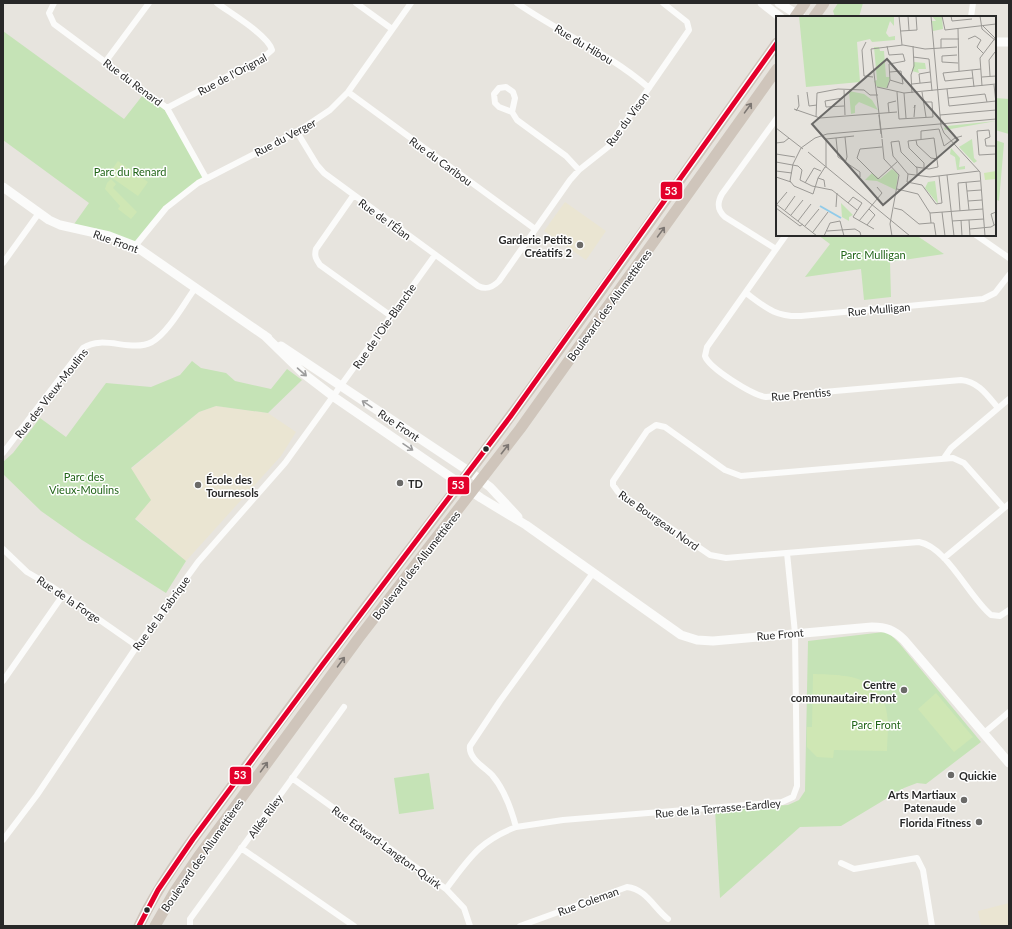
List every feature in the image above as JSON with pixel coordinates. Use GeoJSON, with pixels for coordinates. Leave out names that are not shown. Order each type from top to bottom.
{"type":"FeatureCollection","features":[{"type":"Feature","properties":{"kind":"highway"},"geometry":{"type":"LineString","coordinates":[[798,16],[805,3]]}},
{"type":"Feature","properties":{"kind":"highway"},"geometry":{"type":"LineString","coordinates":[[815,16],[824,3]]}},
{"type":"Feature","properties":{"kind":"highway","name":"Boulevard des Allumettières"},"geometry":{"type":"LineString","coordinates":[[139,926],[166,878],[248,764],[347,631],[462,483],[776,44]]}},
{"type":"Feature","properties":{"kind":"highway","name":"Boulevard des Allumettières"},"geometry":{"type":"LineString","coordinates":[[155,926],[181,882],[286,737],[362,634],[520,429],[776,70]]}},
{"type":"Feature","properties":{"kind":"street","name":"Rue du Renard"},"geometry":{"type":"LineString","coordinates":[[54,3],[49,13],[54,24],[106,61],[167,108],[206,178]]}},
{"type":"Feature","properties":{"kind":"street"},"geometry":{"type":"LineString","coordinates":[[106,61],[149,3]]}},
{"type":"Feature","properties":{"kind":"street","name":"Rue de l'Orignal"},"geometry":{"type":"LineString","coordinates":[[167,108],[264,57],[272,50],[271,46],[264,38],[217,3]]}},
{"type":"Feature","properties":{"kind":"street"},"geometry":{"type":"LineString","coordinates":[[356,3],[392,29]]}},
{"type":"Feature","properties":{"kind":"street","name":"Rue du Verger"},"geometry":{"type":"LineString","coordinates":[[135,246],[166,208],[206,178],[297,132],[322,117],[348,92],[411,3]]}},
{"type":"Feature","properties":{"kind":"street","name":"Rue du Hibou"},"geometry":{"type":"LineString","coordinates":[[517,3],[540,19],[594,48],[649,88]]}},
{"type":"Feature","properties":{"kind":"street"},"geometry":{"type":"LineString","coordinates":[[524,9],[529,3]]}},
{"type":"Feature","properties":{"kind":"street","name":"Rue du Vison"},"geometry":{"type":"LineString","coordinates":[[488,288],[499,281],[579,170],[608,146],[689,30],[687,22],[663,3]]}},
{"type":"Feature","properties":{"kind":"street"},"geometry":{"type":"LineString","coordinates":[[762,3],[779,16]]}},
{"type":"Feature","properties":{"kind":"street"},"geometry":{"type":"LineString","coordinates":[[779,3],[798,16]]}},
{"type":"Feature","properties":{"kind":"street"},"geometry":{"type":"LineString","coordinates":[[971,16],[973,3]]}},
{"type":"Feature","properties":{"kind":"street"},"geometry":{"type":"LineString","coordinates":[[996,42],[1009,42]]}},
{"type":"Feature","properties":{"kind":"street","name":"Rue du Caribou"},"geometry":{"type":"LineString","coordinates":[[348,92],[535,229]]}},
{"type":"Feature","properties":{"kind":"street"},"geometry":{"type":"LineString","coordinates":[[512,112],[517,120],[566,156],[579,170]]}},
{"type":"Feature","properties":{"kind":"street"},"geometry":{"type":"LineString","coordinates":[[776,119],[722,194],[718,204],[721,213],[725,217],[776,249]]}},
{"type":"Feature","properties":{"kind":"street","name":"Rue de l'Élan"},"geometry":{"type":"LineString","coordinates":[[297,132],[320,170],[353,196],[478,286],[488,288]]}},
{"type":"Feature","properties":{"kind":"street","name":"Rue Front"},"geometry":{"type":"LineString","coordinates":[[3,187],[60,225],[109,236],[135,246],[264,335],[470,472],[490,487],[526,525]]}},
{"type":"Feature","properties":{"kind":"street"},"geometry":{"type":"LineString","coordinates":[[353,196],[314,254],[320,265],[391,316]]}},
{"type":"Feature","properties":{"kind":"street"},"geometry":{"type":"LineString","coordinates":[[3,263],[40,213]]}},
{"type":"Feature","properties":{"kind":"street","name":"Rue Prentiss"},"geometry":{"type":"LineString","coordinates":[[785,236],[707,347],[705,356],[709,363],[755,394],[773,397],[961,380],[974,383],[980,387],[998,408]]}},
{"type":"Feature","properties":{"kind":"street"},"geometry":{"type":"LineString","coordinates":[[977,236],[1009,258]]}},
{"type":"Feature","properties":{"kind":"street","name":"Rue de l'Oie-Blanche"},"geometry":{"type":"LineString","coordinates":[[334,397],[435,255]]}},
{"type":"Feature","properties":{"kind":"street","name":"Rue Mulligan"},"geometry":{"type":"LineString","coordinates":[[746,293],[776,314],[790,317],[984,299],[995,293],[1009,274]]}},
{"type":"Feature","properties":{"kind":"street","name":"Rue des Vieux-Moulins"},"geometry":{"type":"LineString","coordinates":[[3,453],[84,348],[95,343],[134,346],[154,341],[162,334],[196,287]]}},
{"type":"Feature","properties":{"kind":"street","name":"Rue Front"},"geometry":{"type":"LineString","coordinates":[[264,335],[304,374],[334,397],[472,491],[526,525],[673,630],[689,638],[713,641],[872,627],[888,628],[894,631],[904,640],[1009,763]]}},
{"type":"Feature","properties":{"kind":"street","name":"Rue de la Fabrique"},"geometry":{"type":"LineString","coordinates":[[3,840],[37,795],[137,646],[198,562],[285,463],[334,397]]}},
{"type":"Feature","properties":{"kind":"street"},"geometry":{"type":"LineString","coordinates":[[944,458],[951,448],[1009,399]]}},
{"type":"Feature","properties":{"kind":"street","name":"Rue Bourgeau Nord"},"geometry":{"type":"LineString","coordinates":[[1006,506],[964,463],[953,458],[741,476],[725,470],[665,427],[656,425],[647,431],[615,476],[613,485],[618,492],[710,555],[726,558],[914,542],[930,545],[944,558],[991,615],[1000,616],[1009,610]]}},
{"type":"Feature","properties":{"kind":"street"},"geometry":{"type":"LineString","coordinates":[[944,558],[1006,506]]}},
{"type":"Feature","properties":{"kind":"street","name":"Rue de la Forge"},"geometry":{"type":"LineString","coordinates":[[4,552],[27,572],[137,646]]}},
{"type":"Feature","properties":{"kind":"street","name":"Rue de la Terrasse-Eardley"},"geometry":{"type":"LineString","coordinates":[[446,889],[475,852],[493,837],[516,826],[563,820],[739,806],[790,800],[795,794],[796,786],[795,633],[787,553]]}},
{"type":"Feature","properties":{"kind":"street"},"geometry":{"type":"LineString","coordinates":[[516,826],[509,804],[501,787],[472,755],[470,746],[500,701],[593,573]]}},
{"type":"Feature","properties":{"kind":"street"},"geometry":{"type":"LineString","coordinates":[[3,681],[63,595]]}},
{"type":"Feature","properties":{"kind":"street","name":"Allée Riley"},"geometry":{"type":"LineString","coordinates":[[190,926],[190,919],[344,707]]}},
{"type":"Feature","properties":{"kind":"street"},"geometry":{"type":"LineString","coordinates":[[984,733],[1009,712]]}},
{"type":"Feature","properties":{"kind":"street","name":"Rue Edward-Langton-Quirk"},"geometry":{"type":"LineString","coordinates":[[292,778],[446,889],[464,908],[470,926]]}},
{"type":"Feature","properties":{"kind":"street"},"geometry":{"type":"LineString","coordinates":[[241,848],[354,926]]}},
{"type":"Feature","properties":{"kind":"street"},"geometry":{"type":"LineString","coordinates":[[841,863],[854,868],[917,858],[923,870],[932,926]]}},
{"type":"Feature","properties":{"kind":"street","name":"Rue Coleman"},"geometry":{"type":"LineString","coordinates":[[520,926],[627,887],[644,893],[668,919]]}},
{"type":"Feature","properties":{"kind":"shaded area","name":"Garderie Petits Créatifs 2"},"geometry":{"type":"Polygon","coordinates":[[[565,202],[606,231],[586,260],[544,231],[565,202]]]}},
{"type":"Feature","properties":{"kind":"shaded area","name":"École des Tournesols"},"geometry":{"type":"Polygon","coordinates":[[[216,406],[268,413],[296,432],[281,456],[186,561],[135,518],[131,469],[199,412],[216,406]]]}},
{"type":"Feature","properties":{"kind":"shaded area"},"geometry":{"type":"Polygon","coordinates":[[[1009,903],[1009,926],[981,926],[978,911],[1009,903]]]}},
{"type":"Feature","properties":{"kind":"green space"},"geometry":{"type":"Polygon","coordinates":[[[838,3],[863,3],[859,16],[835,16],[833,11],[838,3]]]}},
{"type":"Feature","properties":{"kind":"green space","name":"Parc du Renard"},"geometry":{"type":"Polygon","coordinates":[[[3,31],[124,119],[146,91],[160,102],[206,178],[177,199],[135,246],[72,227],[89,203],[3,140],[3,31]]]}},
{"type":"Feature","properties":{"kind":"green space"},"geometry":{"type":"Polygon","coordinates":[[[996,98],[1009,99],[1009,134],[996,130],[996,98]]]}},
{"type":"Feature","properties":{"kind":"green space"},"geometry":{"type":"Polygon","coordinates":[[[996,140],[1004,143],[999,201],[996,200],[996,140]]]}},
{"type":"Feature","properties":{"kind":"green space"},"geometry":{"type":"Polygon","coordinates":[[[118,161],[148,182],[138,196],[108,175],[118,161]]]}},
{"type":"Feature","properties":{"kind":"green space"},"geometry":{"type":"Polygon","coordinates":[[[111,179],[116,184],[113,188],[137,212],[131,219],[118,209],[120,206],[105,189],[107,183],[111,179]]]}},
{"type":"Feature","properties":{"kind":"green space","name":"Parc Mulligan"},"geometry":{"type":"Polygon","coordinates":[[[819,236],[917,236],[944,254],[890,262],[891,297],[864,300],[861,269],[805,277],[830,244],[819,236]]]}},
{"type":"Feature","properties":{"kind":"green space","name":"Parc des Vieux-Moulins"},"geometry":{"type":"Polygon","coordinates":[[[192,361],[201,368],[226,373],[235,381],[271,389],[287,369],[302,380],[268,413],[216,406],[199,412],[131,468],[151,500],[135,519],[186,561],[166,593],[82,540],[41,511],[3,474],[3,462],[13,453],[40,418],[66,437],[106,383],[151,387],[180,375],[192,361]]]}},
{"type":"Feature","properties":{"kind":"green space","name":"Parc Front"},"geometry":{"type":"Polygon","coordinates":[[[884,632],[890,634],[899,643],[981,742],[926,784],[917,783],[904,788],[841,826],[800,827],[720,898],[715,810],[788,805],[799,800],[805,791],[808,641],[884,632]]]}},
{"type":"Feature","properties":{"kind":"green space"},"geometry":{"type":"Polygon","coordinates":[[[813,674],[837,675],[859,679],[878,691],[884,701],[887,714],[887,751],[834,750],[833,758],[817,757],[807,747],[807,727],[812,727],[813,674]]]}},
{"type":"Feature","properties":{"kind":"green space"},"geometry":{"type":"Polygon","coordinates":[[[936,693],[973,737],[954,752],[918,709],[936,693]]]}},
{"type":"Feature","properties":{"kind":"green space"},"geometry":{"type":"Polygon","coordinates":[[[429,773],[434,809],[399,814],[394,778],[429,773]]]}},
{"type":"Feature","properties":{"kind":"transit line","name":"53"},"geometry":{"type":"LineString","coordinates":[[139,926],[158,890],[193,839],[510,417],[776,44]]}},
{"type":"Feature","properties":{"kind":"place","name":"Garderie Petits Créatifs 2"},"geometry":{"type":"Point","coordinates":[580,245]}},
{"type":"Feature","properties":{"kind":"place","name":"TD"},"geometry":{"type":"Point","coordinates":[400,483]}},
{"type":"Feature","properties":{"kind":"place","name":"École des Tournesols"},"geometry":{"type":"Point","coordinates":[198,485]}},
{"type":"Feature","properties":{"kind":"place","name":"Centre communautaire Front"},"geometry":{"type":"Point","coordinates":[904,690]}},
{"type":"Feature","properties":{"kind":"place","name":"Quickie"},"geometry":{"type":"Point","coordinates":[951,775]}},
{"type":"Feature","properties":{"kind":"place","name":"Arts Martiaux Patenaude"},"geometry":{"type":"Point","coordinates":[964,800]}},
{"type":"Feature","properties":{"kind":"place","name":"Florida Fitness"},"geometry":{"type":"Point","coordinates":[979,822]}}]}
